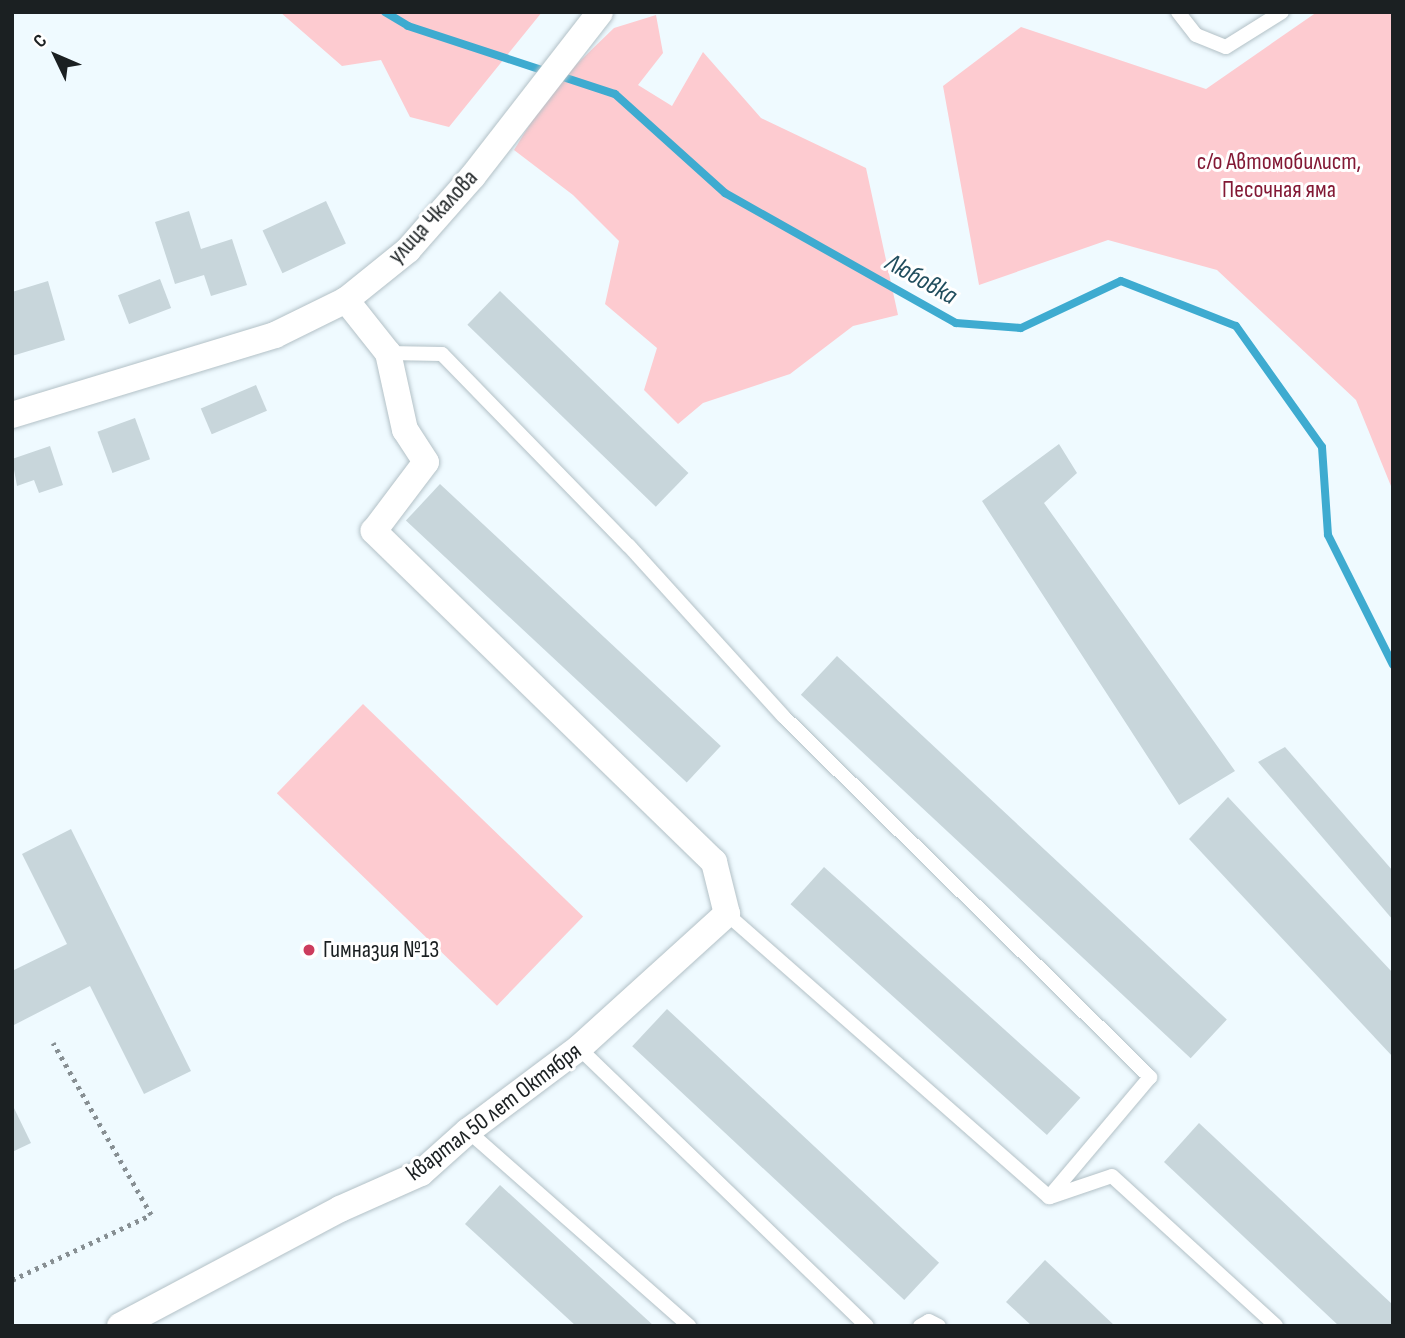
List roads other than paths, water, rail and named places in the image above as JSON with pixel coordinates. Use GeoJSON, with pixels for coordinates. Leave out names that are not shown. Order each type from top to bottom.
{"type":"FeatureCollection","features":[{"type":"Feature","properties":{"kind":"street","name":"улица Чкалова"},"geometry":{"type":"LineString","coordinates":[[12,415],[275,335],[346,300],[408,250],[473,176],[600,12]]}},
{"type":"Feature","properties":{"kind":"street"},"geometry":{"type":"LineString","coordinates":[[346,300],[388,354],[405,430],[426,462],[374,531],[714,862],[727,914]]}},
{"type":"Feature","properties":{"kind":"street","name":"квартал 50 лет Октября"},"geometry":{"type":"LineString","coordinates":[[120,1326],[340,1209],[421,1173],[468,1131],[579,1048],[727,914]]}},
{"type":"Feature","properties":{"kind":"lane"},"geometry":{"type":"LineString","coordinates":[[1178,12],[1196,35],[1226,47],[1282,12]]}},
{"type":"Feature","properties":{"kind":"lane"},"geometry":{"type":"LineString","coordinates":[[388,354],[442,354],[629,546],[783,716],[1150,1077],[1049,1197]]}},
{"type":"Feature","properties":{"kind":"lane"},"geometry":{"type":"LineString","coordinates":[[727,914],[1049,1197]]}},
{"type":"Feature","properties":{"kind":"lane"},"geometry":{"type":"LineString","coordinates":[[579,1048],[867,1326]]}},
{"type":"Feature","properties":{"kind":"lane"},"geometry":{"type":"LineString","coordinates":[[468,1131],[689,1326]]}},
{"type":"Feature","properties":{"kind":"lane"},"geometry":{"type":"LineString","coordinates":[[1049,1197],[1112,1177],[1276,1326]]}},
{"type":"Feature","properties":{"kind":"lane"},"geometry":{"type":"LineString","coordinates":[[920,1326],[929,1321],[939,1326]]}},
{"type":"Feature","properties":{"kind":"waterway","name":"Любовка"},"geometry":{"type":"LineString","coordinates":[[385,12],[408,26],[615,94],[725,193],[956,323],[1021,328],[1121,281],[1236,326],[1322,447],[1328,535],[1393,665]]}},
{"type":"Feature","properties":{"kind":"place","name":"Гимназия №13"},"geometry":{"type":"Point","coordinates":[309,950]}},
{"type":"Feature","properties":{"kind":"park label","name":"с/о Автомобилист, Песочная яма"},"geometry":{"type":"Point","coordinates":[1279,176]}}]}
